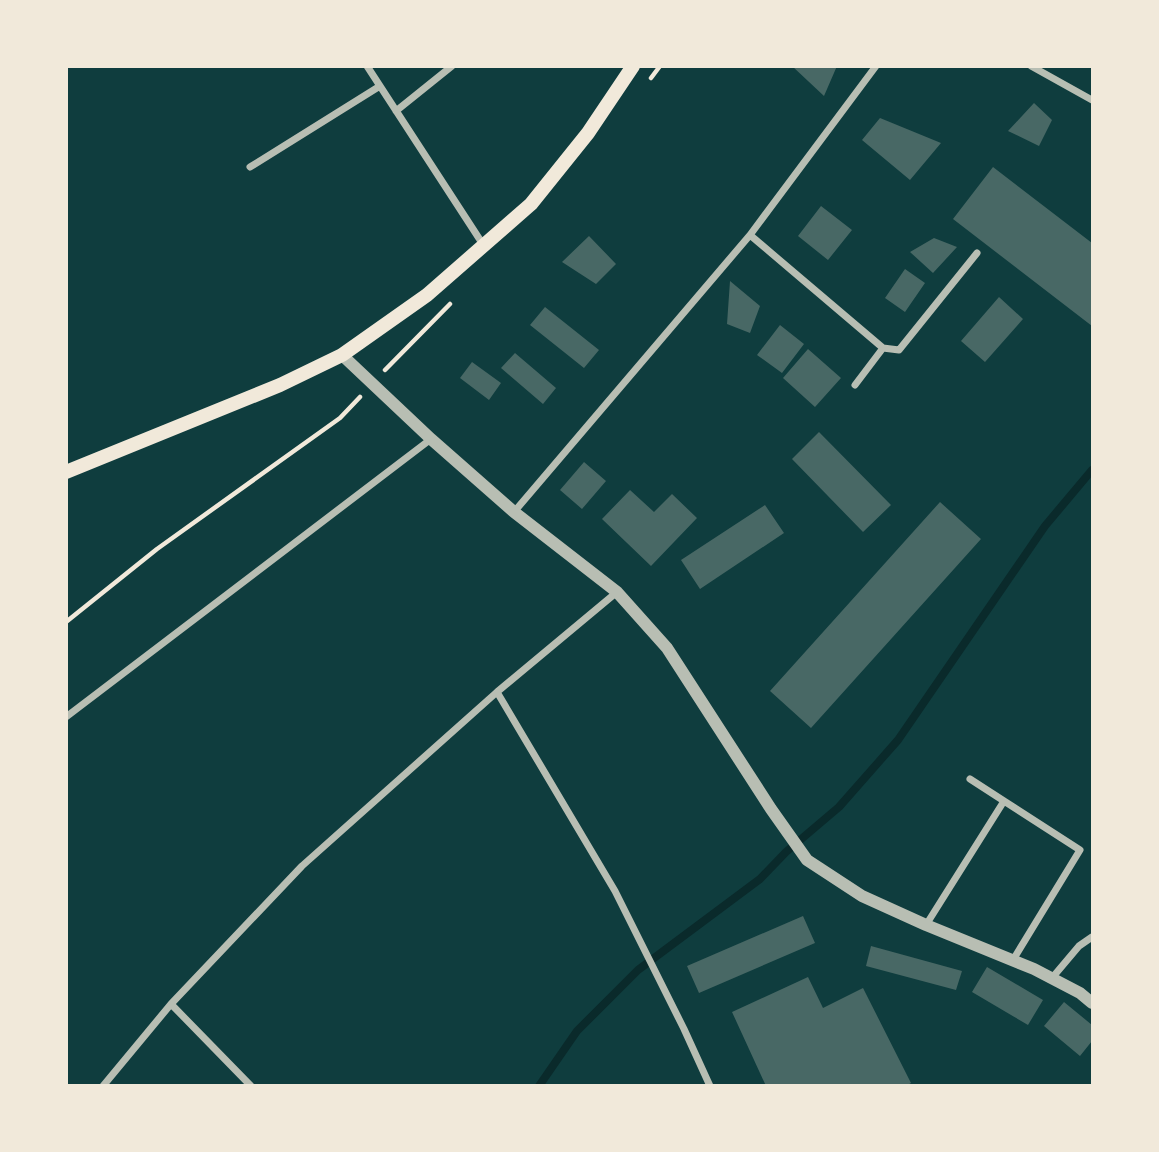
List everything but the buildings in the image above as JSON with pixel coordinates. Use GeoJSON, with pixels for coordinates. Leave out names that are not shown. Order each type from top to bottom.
{"type":"FeatureCollection","features":[{"type":"Feature","properties":{"kind":"main road"},"geometry":{"type":"LineString","coordinates":[[66,472],[280,385],[342,355],[428,295],[531,204],[588,133],[633,66]]}},
{"type":"Feature","properties":{"kind":"street"},"geometry":{"type":"LineString","coordinates":[[367,66],[485,246]]}},
{"type":"Feature","properties":{"kind":"street"},"geometry":{"type":"LineString","coordinates":[[396,111],[452,66]]}},
{"type":"Feature","properties":{"kind":"street"},"geometry":{"type":"LineString","coordinates":[[514,512],[750,235],[876,66]]}},
{"type":"Feature","properties":{"kind":"street"},"geometry":{"type":"LineString","coordinates":[[1031,66],[1093,100]]}},
{"type":"Feature","properties":{"kind":"street"},"geometry":{"type":"LineString","coordinates":[[250,167],[380,86]]}},
{"type":"Feature","properties":{"kind":"street"},"geometry":{"type":"LineString","coordinates":[[750,235],[883,348],[899,351],[977,253]]}},
{"type":"Feature","properties":{"kind":"street"},"geometry":{"type":"LineString","coordinates":[[855,385],[883,348]]}},
{"type":"Feature","properties":{"kind":"street"},"geometry":{"type":"LineString","coordinates":[[342,355],[514,512],[617,592],[667,648],[807,860],[862,897],[1013,960],[1080,993],[1093,1003]]}},
{"type":"Feature","properties":{"kind":"street"},"geometry":{"type":"LineString","coordinates":[[66,717],[431,439]]}},
{"type":"Feature","properties":{"kind":"street"},"geometry":{"type":"LineString","coordinates":[[103,1086],[171,1004],[302,866],[497,692],[617,592]]}},
{"type":"Feature","properties":{"kind":"street"},"geometry":{"type":"LineString","coordinates":[[497,692],[615,891],[710,1086]]}},
{"type":"Feature","properties":{"kind":"street"},"geometry":{"type":"LineString","coordinates":[[970,779],[1080,850],[1013,960]]}},
{"type":"Feature","properties":{"kind":"street"},"geometry":{"type":"LineString","coordinates":[[926,925],[1003,801]]}},
{"type":"Feature","properties":{"kind":"street"},"geometry":{"type":"LineString","coordinates":[[1052,978],[1079,946],[1093,937]]}},
{"type":"Feature","properties":{"kind":"street"},"geometry":{"type":"LineString","coordinates":[[171,1004],[251,1086]]}},
{"type":"Feature","properties":{"kind":"waterway"},"geometry":{"type":"LineString","coordinates":[[539,1086],[577,1031],[638,970],[760,879],[786,852],[839,807],[898,740],[1045,526],[1092,470]]}}]}
